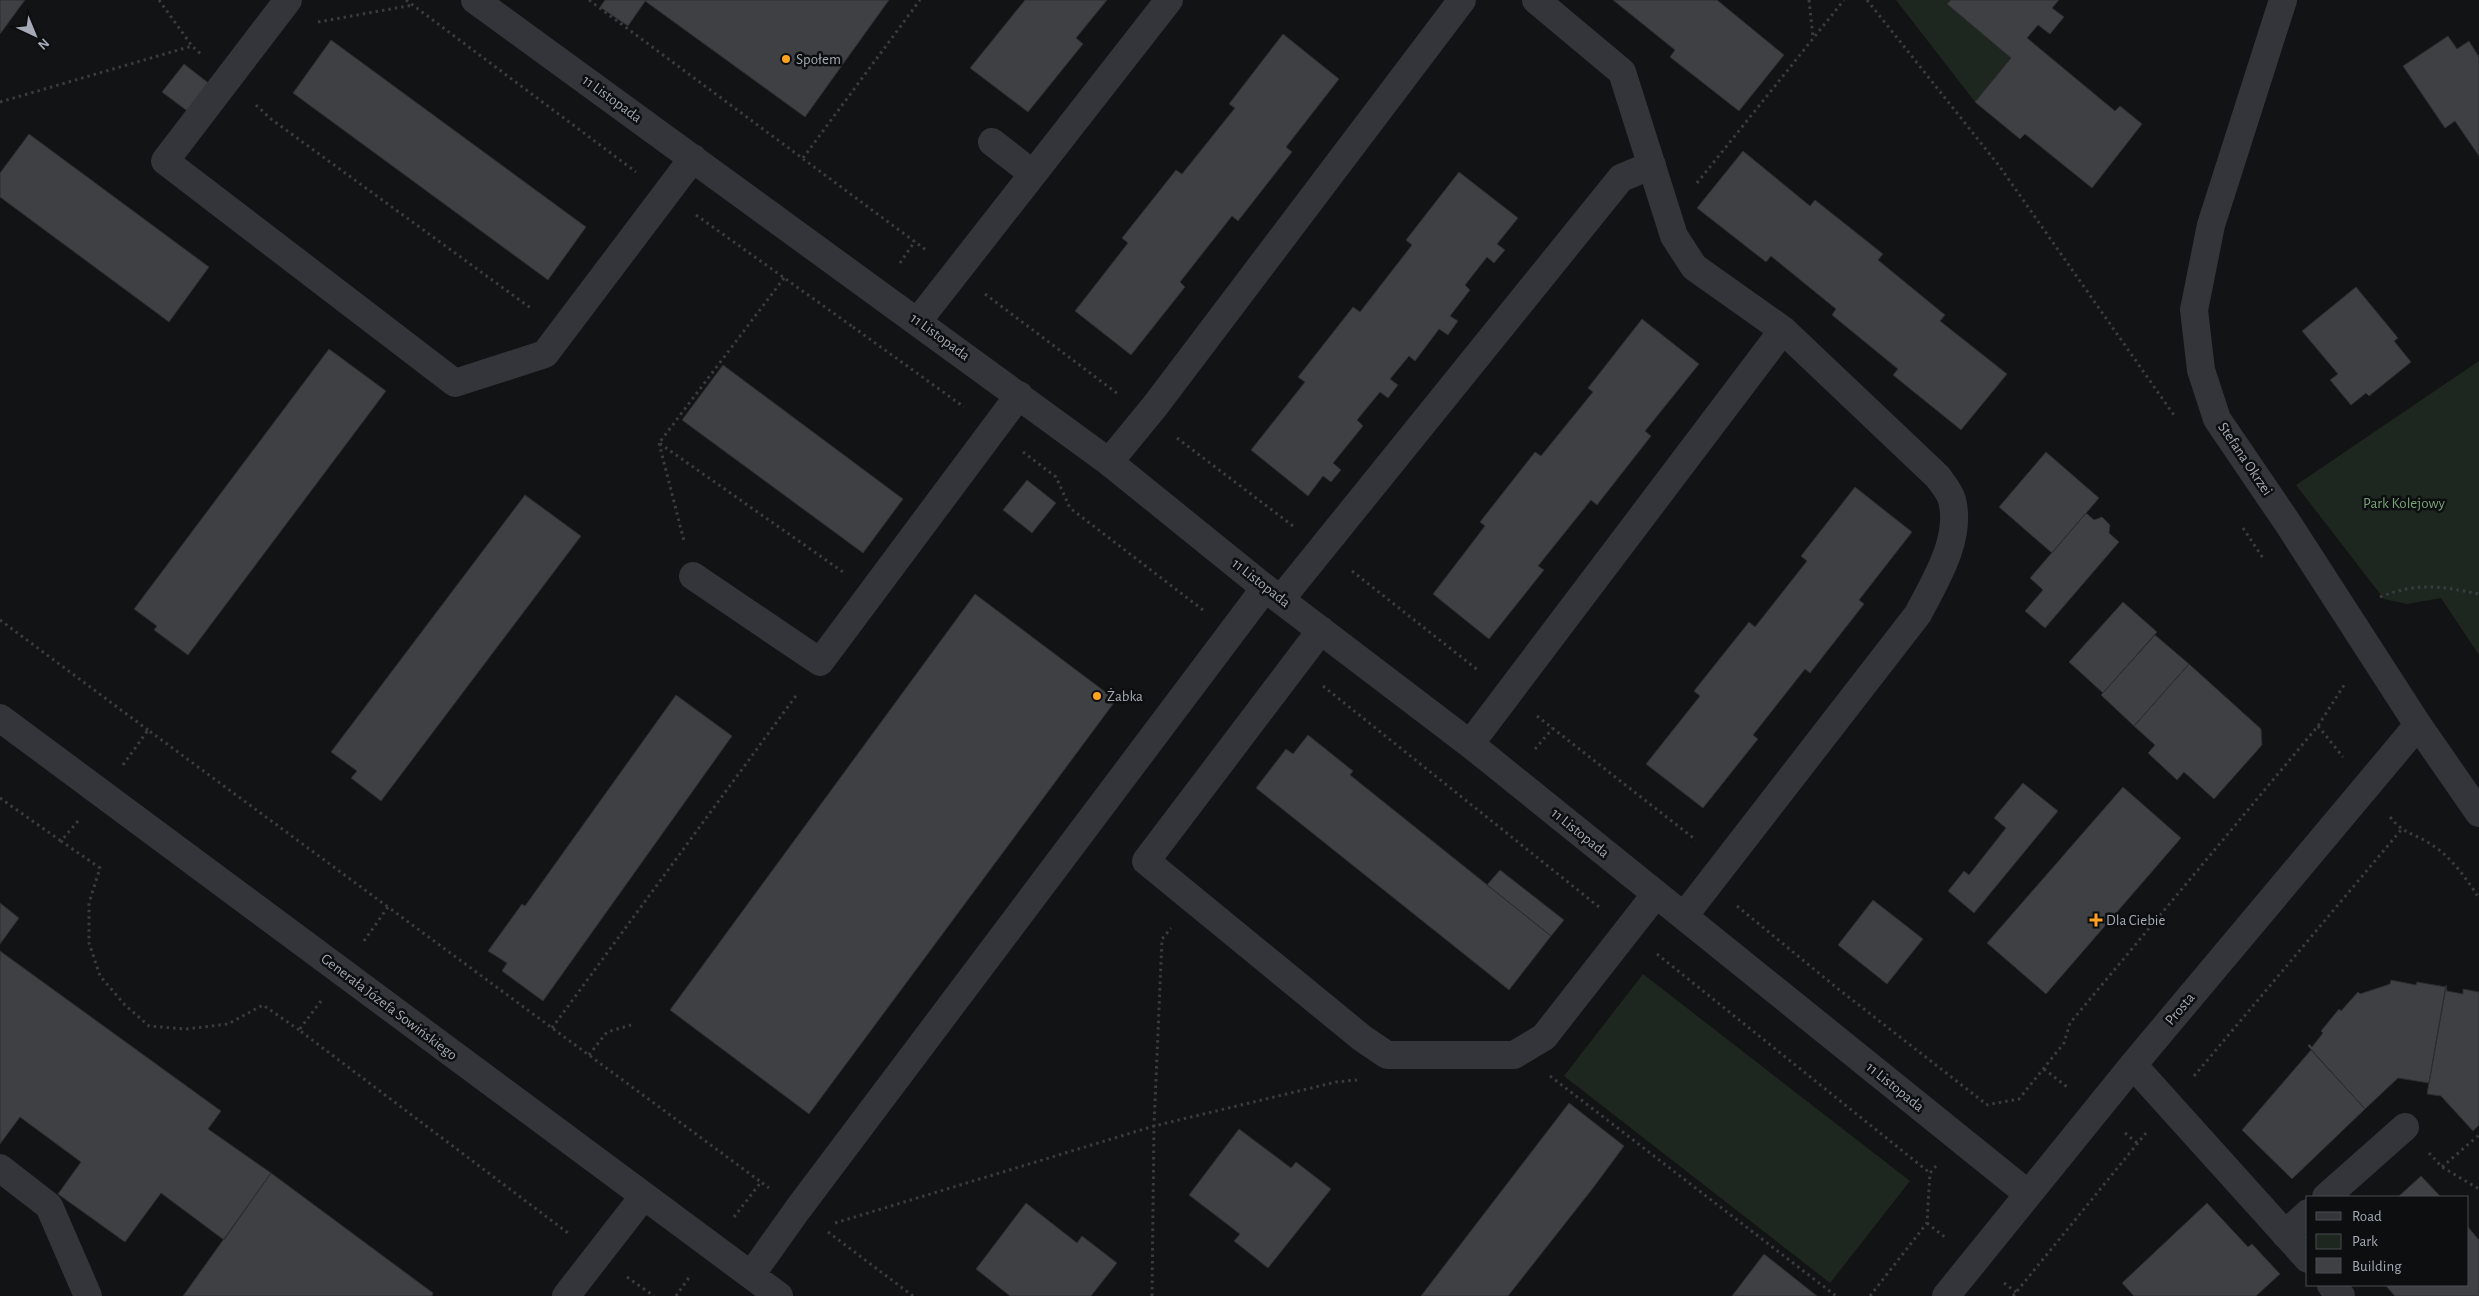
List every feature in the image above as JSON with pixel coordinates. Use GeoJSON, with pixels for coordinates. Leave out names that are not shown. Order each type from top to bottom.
{"type":"FeatureCollection","features":[{"type":"Feature","properties":{"kind":"street"},"geometry":{"type":"LineString","coordinates":[[288,0],[165,162],[454,383],[545,354],[693,158]]}},
{"type":"Feature","properties":{"kind":"street","name":"11 Listopada"},"geometry":{"type":"LineString","coordinates":[[475,0],[1109,462],[1273,593],[1470,744],[2027,1193]]}},
{"type":"Feature","properties":{"kind":"street"},"geometry":{"type":"LineString","coordinates":[[918,321],[1169,0]]}},
{"type":"Feature","properties":{"kind":"street"},"geometry":{"type":"LineString","coordinates":[[1109,462],[1147,415],[1462,0]]}},
{"type":"Feature","properties":{"kind":"street"},"geometry":{"type":"LineString","coordinates":[[1536,0],[1622,72],[1674,236],[1694,267],[1783,330],[1938,477],[1952,500],[1954,535],[1937,578],[1918,614],[1684,916]]}},
{"type":"Feature","properties":{"kind":"street","name":"Stefana Okrzei"},"geometry":{"type":"LineString","coordinates":[[2283,0],[2211,225],[2194,310],[2200,370],[2217,420],[2349,617],[2418,725],[2479,812]]}},
{"type":"Feature","properties":{"kind":"street"},"geometry":{"type":"LineString","coordinates":[[992,142],[1033,174]]}},
{"type":"Feature","properties":{"kind":"street"},"geometry":{"type":"LineString","coordinates":[[751,1275],[798,1209],[1241,622],[1322,548],[1620,178],[1652,165]]}},
{"type":"Feature","properties":{"kind":"street"},"geometry":{"type":"LineString","coordinates":[[1470,744],[1783,330]]}},
{"type":"Feature","properties":{"kind":"street"},"geometry":{"type":"LineString","coordinates":[[693,576],[820,662],[1019,395]]}},
{"type":"Feature","properties":{"kind":"street"},"geometry":{"type":"LineString","coordinates":[[1321,630],[1146,861],[1362,1038],[1386,1055],[1514,1055],[1544,1037],[1656,894]]}},
{"type":"Feature","properties":{"kind":"street","name":"Generała Józefa Sowińskiego"},"geometry":{"type":"LineString","coordinates":[[0,718],[779,1296]]}},
{"type":"Feature","properties":{"kind":"street","name":"Prosta"},"geometry":{"type":"LineString","coordinates":[[1946,1296],[2027,1193],[2418,725]]}},
{"type":"Feature","properties":{"kind":"street"},"geometry":{"type":"LineString","coordinates":[[2133,1065],[2306,1257]]}},
{"type":"Feature","properties":{"kind":"street"},"geometry":{"type":"LineString","coordinates":[[2327,1196],[2405,1126]]}},
{"type":"Feature","properties":{"kind":"street"},"geometry":{"type":"LineString","coordinates":[[0,1168],[49,1206],[88,1296]]}},
{"type":"Feature","properties":{"kind":"street"},"geometry":{"type":"LineString","coordinates":[[566,1296],[643,1196]]}},
{"type":"Feature","properties":{"kind":"street"},"geometry":{"type":"LineString","coordinates":[[2285,1234],[2306,1215]]}},
{"type":"Feature","properties":{"kind":"street"},"geometry":{"type":"LineString","coordinates":[[2332,1286],[2341,1296]]}},
{"type":"Feature","properties":{"kind":"path"},"geometry":{"type":"LineString","coordinates":[[159,0],[192,46],[271,119],[562,332]]}},
{"type":"Feature","properties":{"kind":"path"},"geometry":{"type":"LineString","coordinates":[[589,0],[1147,415],[1322,548],[1696,840],[1701,862],[1710,883],[1837,988],[1986,1104]]}},
{"type":"Feature","properties":{"kind":"path"},"geometry":{"type":"LineString","coordinates":[[803,158],[920,0]]}},
{"type":"Feature","properties":{"kind":"path"},"geometry":{"type":"LineString","coordinates":[[1809,0],[1813,37]]}},
{"type":"Feature","properties":{"kind":"path"},"geometry":{"type":"LineString","coordinates":[[1669,219],[1844,0]]}},
{"type":"Feature","properties":{"kind":"path"},"geometry":{"type":"LineString","coordinates":[[1867,0],[2000,166],[2180,424]]}},
{"type":"Feature","properties":{"kind":"path"},"geometry":{"type":"LineString","coordinates":[[263,32],[413,5]]}},
{"type":"Feature","properties":{"kind":"path"},"geometry":{"type":"LineString","coordinates":[[0,102],[192,46]]}},
{"type":"Feature","properties":{"kind":"path"},"geometry":{"type":"LineString","coordinates":[[659,443],[784,278]]}},
{"type":"Feature","properties":{"kind":"path"},"geometry":{"type":"LineString","coordinates":[[853,327],[994,429],[1056,477],[1070,508],[1201,610],[1241,622]]}},
{"type":"Feature","properties":{"kind":"path"},"geometry":{"type":"LineString","coordinates":[[659,443],[693,576]]}},
{"type":"Feature","properties":{"kind":"path"},"geometry":{"type":"LineString","coordinates":[[659,443],[872,592]]}},
{"type":"Feature","properties":{"kind":"path"},"geometry":{"type":"LineString","coordinates":[[2349,617],[2376,599],[2401,589],[2440,586],[2479,594]]}},
{"type":"Feature","properties":{"kind":"path"},"geometry":{"type":"LineString","coordinates":[[0,620],[148,730]]}},
{"type":"Feature","properties":{"kind":"path"},"geometry":{"type":"LineString","coordinates":[[552,1028],[820,662]]}},
{"type":"Feature","properties":{"kind":"path"},"geometry":{"type":"LineString","coordinates":[[1296,664],[1930,1173]]}},
{"type":"Feature","properties":{"kind":"path"},"geometry":{"type":"LineString","coordinates":[[2044,1069],[2064,1044],[2070,1023],[2318,726]]}},
{"type":"Feature","properties":{"kind":"path"},"geometry":{"type":"LineString","coordinates":[[0,798],[61,841]]}},
{"type":"Feature","properties":{"kind":"path"},"geometry":{"type":"LineString","coordinates":[[2013,1296],[2170,1105],[2401,830],[2430,843],[2461,872],[2479,898]]}},
{"type":"Feature","properties":{"kind":"path"},"geometry":{"type":"LineString","coordinates":[[1152,1296],[1154,1126],[1162,939],[1192,899]]}},
{"type":"Feature","properties":{"kind":"path"},"geometry":{"type":"LineString","coordinates":[[589,1056],[607,1032],[631,1025]]}},
{"type":"Feature","properties":{"kind":"path"},"geometry":{"type":"LineString","coordinates":[[1548,1074],[1836,1296]]}},
{"type":"Feature","properties":{"kind":"path"},"geometry":{"type":"LineString","coordinates":[[830,1224],[1154,1126],[1336,1082],[1365,1078]]}},
{"type":"Feature","properties":{"kind":"path"},"geometry":{"type":"LineString","coordinates":[[2405,1126],[2442,1167],[2479,1189]]}},
{"type":"Feature","properties":{"kind":"path"},"geometry":{"type":"LineString","coordinates":[[2442,1167],[2479,1135]]}},
{"type":"Feature","properties":{"kind":"path"},"geometry":{"type":"LineString","coordinates":[[1870,1296],[1927,1222]]}},
{"type":"Feature","properties":{"kind":"green space"},"geometry":{"type":"Polygon","coordinates":[[[1896,0],[1951,0],[1947,4],[2011,58],[1975,102],[1896,0]]]}},
{"type":"Feature","properties":{"kind":"green space","name":"Park Kolejowy"},"geometry":{"type":"Polygon","coordinates":[[[2479,361],[2479,655],[2441,598],[2407,604],[2384,599],[2296,485],[2479,361]]]}},
{"type":"Feature","properties":{"kind":"green space"},"geometry":{"type":"Polygon","coordinates":[[[1643,974],[1910,1181],[1830,1283],[1564,1076],[1643,974]]]}},
{"type":"Feature","properties":{"kind":"building"},"geometry":{"type":"Polygon","coordinates":[[[0,0],[25,0],[0,34],[0,0]]]}},
{"type":"Feature","properties":{"kind":"building"},"geometry":{"type":"Polygon","coordinates":[[[605,0],[646,0],[628,26],[600,7],[605,0]]]}},
{"type":"Feature","properties":{"kind":"building","name":"Społem"},"geometry":{"type":"Polygon","coordinates":[[[646,0],[889,0],[805,117],[646,0]]]}},
{"type":"Feature","properties":{"kind":"building"},"geometry":{"type":"Polygon","coordinates":[[[1025,0],[1107,0],[1076,38],[1083,44],[1028,112],[970,68],[1025,0]]]}},
{"type":"Feature","properties":{"kind":"building"},"geometry":{"type":"Polygon","coordinates":[[[1613,0],[1717,0],[1784,55],[1739,111],[1670,57],[1675,50],[1613,0]]]}},
{"type":"Feature","properties":{"kind":"building"},"geometry":{"type":"Polygon","coordinates":[[[1951,0],[2059,0],[2052,8],[2064,17],[2050,34],[2038,25],[2027,38],[2115,111],[2120,106],[2142,124],[2092,188],[2025,134],[2020,139],[1975,102],[2011,58],[1947,4],[1951,0]]]}},
{"type":"Feature","properties":{"kind":"building"},"geometry":{"type":"Polygon","coordinates":[[[1283,34],[1339,79],[1286,147],[1292,152],[1238,221],[1232,216],[1180,282],[1185,287],[1131,355],[1075,311],[1128,243],[1122,238],[1176,170],[1182,174],[1235,108],[1229,104],[1283,34]]]}},
{"type":"Feature","properties":{"kind":"building"},"geometry":{"type":"Polygon","coordinates":[[[2448,36],[2457,49],[2469,41],[2479,57],[2479,156],[2455,121],[2445,128],[2403,66],[2448,36]]]}},
{"type":"Feature","properties":{"kind":"building"},"geometry":{"type":"Polygon","coordinates":[[[331,40],[586,227],[548,280],[293,93],[331,40]]]}},
{"type":"Feature","properties":{"kind":"building"},"geometry":{"type":"Polygon","coordinates":[[[184,64],[211,85],[190,113],[162,92],[184,64]]]}},
{"type":"Feature","properties":{"kind":"building"},"geometry":{"type":"Polygon","coordinates":[[[29,134],[209,267],[169,322],[0,197],[0,173],[29,134]]]}},
{"type":"Feature","properties":{"kind":"building"},"geometry":{"type":"Polygon","coordinates":[[[1743,151],[1810,206],[1815,200],[1883,254],[1878,260],[1945,315],[1940,321],[2007,374],[1961,430],[1893,375],[1898,369],[1832,315],[1836,309],[1771,256],[1766,262],[1697,208],[1743,151]]]}},
{"type":"Feature","properties":{"kind":"building"},"geometry":{"type":"Polygon","coordinates":[[[1459,172],[1518,218],[1497,244],[1505,250],[1494,263],[1487,257],[1465,285],[1470,290],[1450,316],[1458,321],[1448,335],[1439,329],[1415,361],[1409,356],[1390,379],[1398,385],[1388,398],[1380,392],[1357,420],[1363,426],[1333,463],[1341,470],[1331,482],[1323,476],[1308,496],[1251,450],[1305,382],[1298,377],[1353,307],[1360,312],[1412,245],[1406,240],[1459,172]]]}},
{"type":"Feature","properties":{"kind":"building"},"geometry":{"type":"Polygon","coordinates":[[[2356,287],[2398,338],[2394,341],[2411,362],[2369,396],[2366,393],[2351,405],[2330,380],[2338,374],[2302,331],[2356,287]]]}},
{"type":"Feature","properties":{"kind":"building"},"geometry":{"type":"Polygon","coordinates":[[[1642,319],[1699,364],[1645,431],[1651,436],[1597,505],[1591,500],[1538,566],[1544,570],[1489,639],[1433,594],[1485,526],[1480,522],[1535,452],[1541,456],[1593,392],[1588,388],[1642,319]]]}},
{"type":"Feature","properties":{"kind":"building"},"geometry":{"type":"Polygon","coordinates":[[[329,349],[386,391],[188,655],[154,630],[157,626],[134,609],[329,349]]]}},
{"type":"Feature","properties":{"kind":"building"},"geometry":{"type":"Polygon","coordinates":[[[723,365],[903,499],[863,553],[682,420],[723,365]]]}},
{"type":"Feature","properties":{"kind":"building"},"geometry":{"type":"Polygon","coordinates":[[[2046,452],[2099,498],[2052,553],[1999,507],[2046,452]]]}},
{"type":"Feature","properties":{"kind":"building"},"geometry":{"type":"Polygon","coordinates":[[[1027,480],[1056,503],[1032,533],[1003,510],[1027,480]]]}},
{"type":"Feature","properties":{"kind":"building"},"geometry":{"type":"Polygon","coordinates":[[[1855,487],[1912,532],[1859,600],[1864,604],[1810,673],[1805,669],[1753,735],[1758,739],[1703,808],[1646,764],[1700,696],[1694,691],[1749,622],[1755,627],[1807,561],[1801,556],[1855,487]]]}},
{"type":"Feature","properties":{"kind":"building"},"geometry":{"type":"Polygon","coordinates":[[[525,495],[581,536],[381,801],[351,778],[357,771],[331,752],[525,495]]]}},
{"type":"Feature","properties":{"kind":"building"},"geometry":{"type":"Polygon","coordinates":[[[2086,513],[2094,520],[2102,517],[2110,525],[2109,533],[2119,542],[2045,628],[2025,611],[2043,590],[2030,578],[2086,513]]]}},
{"type":"Feature","properties":{"kind":"building"},"geometry":{"type":"Polygon","coordinates":[[[975,594],[1116,700],[809,1114],[670,1010],[975,594]]]}},
{"type":"Feature","properties":{"kind":"building"},"geometry":{"type":"Polygon","coordinates":[[[2123,602],[2157,632],[2103,693],[2069,662],[2123,602]]]}},
{"type":"Feature","properties":{"kind":"building"},"geometry":{"type":"Polygon","coordinates":[[[2155,635],[2189,664],[2134,726],[2101,695],[2155,635]]]}},
{"type":"Feature","properties":{"kind":"building"},"geometry":{"type":"Polygon","coordinates":[[[2189,664],[2261,729],[2262,745],[2214,799],[2184,772],[2177,780],[2148,753],[2155,745],[2134,726],[2189,664]]]}},
{"type":"Feature","properties":{"kind":"building"},"geometry":{"type":"Polygon","coordinates":[[[676,695],[732,736],[543,1001],[502,971],[507,963],[488,951],[522,904],[525,906],[676,695]]]}},
{"type":"Feature","properties":{"kind":"building"},"geometry":{"type":"Polygon","coordinates":[[[1308,735],[1353,771],[1350,775],[1551,936],[1509,990],[1256,788],[1286,749],[1293,754],[1308,735]]]}},
{"type":"Feature","properties":{"kind":"building"},"geometry":{"type":"Polygon","coordinates":[[[2023,783],[2058,811],[1974,913],[1948,891],[1964,871],[1969,875],[2006,828],[1994,818],[2023,783]]]}},
{"type":"Feature","properties":{"kind":"building"},"geometry":{"type":"Polygon","coordinates":[[[2123,787],[2181,838],[2046,994],[1987,943],[2123,787]]]}},
{"type":"Feature","properties":{"kind":"building"},"geometry":{"type":"Polygon","coordinates":[[[1500,870],[1564,920],[1551,936],[1487,885],[1500,870]]]}},
{"type":"Feature","properties":{"kind":"building"},"geometry":{"type":"Polygon","coordinates":[[[1873,900],[1923,939],[1887,984],[1838,945],[1873,900]]]}},
{"type":"Feature","properties":{"kind":"building"},"geometry":{"type":"Polygon","coordinates":[[[0,903],[19,918],[0,944],[0,903]]]}},
{"type":"Feature","properties":{"kind":"building"},"geometry":{"type":"Polygon","coordinates":[[[0,951],[221,1111],[208,1129],[271,1173],[224,1240],[161,1193],[125,1242],[58,1194],[81,1162],[20,1117],[0,1144],[0,951]]]}},
{"type":"Feature","properties":{"kind":"building"},"geometry":{"type":"Polygon","coordinates":[[[2391,980],[2416,985],[2417,982],[2446,987],[2429,1083],[2398,1078],[2365,1109],[2308,1046],[2309,1044],[2312,1047],[2323,1033],[2321,1031],[2339,1009],[2341,1011],[2358,992],[2360,994],[2390,984],[2391,980]]]}},
{"type":"Feature","properties":{"kind":"building"},"geometry":{"type":"Polygon","coordinates":[[[2446,985],[2447,991],[2463,994],[2463,989],[2479,992],[2479,1125],[2473,1131],[2441,1096],[2427,1094],[2446,985]]]}},
{"type":"Feature","properties":{"kind":"building"},"geometry":{"type":"Polygon","coordinates":[[[2311,1050],[2365,1109],[2292,1179],[2242,1130],[2311,1050]]]}},
{"type":"Feature","properties":{"kind":"building"},"geometry":{"type":"Polygon","coordinates":[[[1569,1103],[1624,1146],[1593,1188],[1508,1296],[1421,1296],[1569,1103]]]}},
{"type":"Feature","properties":{"kind":"building"},"geometry":{"type":"Polygon","coordinates":[[[1239,1129],[1291,1168],[1296,1162],[1331,1189],[1268,1268],[1234,1241],[1240,1234],[1189,1195],[1239,1129]]]}},
{"type":"Feature","properties":{"kind":"building"},"geometry":{"type":"Polygon","coordinates":[[[271,1173],[433,1293],[432,1296],[183,1296],[271,1173]]]}},
{"type":"Feature","properties":{"kind":"building"},"geometry":{"type":"Polygon","coordinates":[[[2421,1176],[2440,1196],[2399,1196],[2421,1176]]]}},
{"type":"Feature","properties":{"kind":"building"},"geometry":{"type":"Polygon","coordinates":[[[1026,1203],[1077,1243],[1082,1236],[1117,1263],[1091,1296],[1010,1296],[976,1269],[1026,1203]]]}},
{"type":"Feature","properties":{"kind":"building"},"geometry":{"type":"Polygon","coordinates":[[[2207,1203],[2248,1247],[2252,1244],[2280,1274],[2256,1296],[2134,1296],[2122,1283],[2207,1203]]]}},
{"type":"Feature","properties":{"kind":"building"},"geometry":{"type":"Polygon","coordinates":[[[2469,1228],[2479,1240],[2479,1296],[2395,1296],[2386,1286],[2469,1286],[2469,1228]]]}},
{"type":"Feature","properties":{"kind":"building"},"geometry":{"type":"Polygon","coordinates":[[[1764,1254],[1817,1296],[1732,1296],[1764,1254]]]}},
{"type":"Feature","properties":{"kind":"place","name":"Społem"},"geometry":{"type":"Point","coordinates":[786,59]}},
{"type":"Feature","properties":{"kind":"place","name":"Żabka"},"geometry":{"type":"Point","coordinates":[1097,696]}},
{"type":"Feature","properties":{"kind":"place","name":"Dla Ciebie"},"geometry":{"type":"Point","coordinates":[2096,920]}}]}
